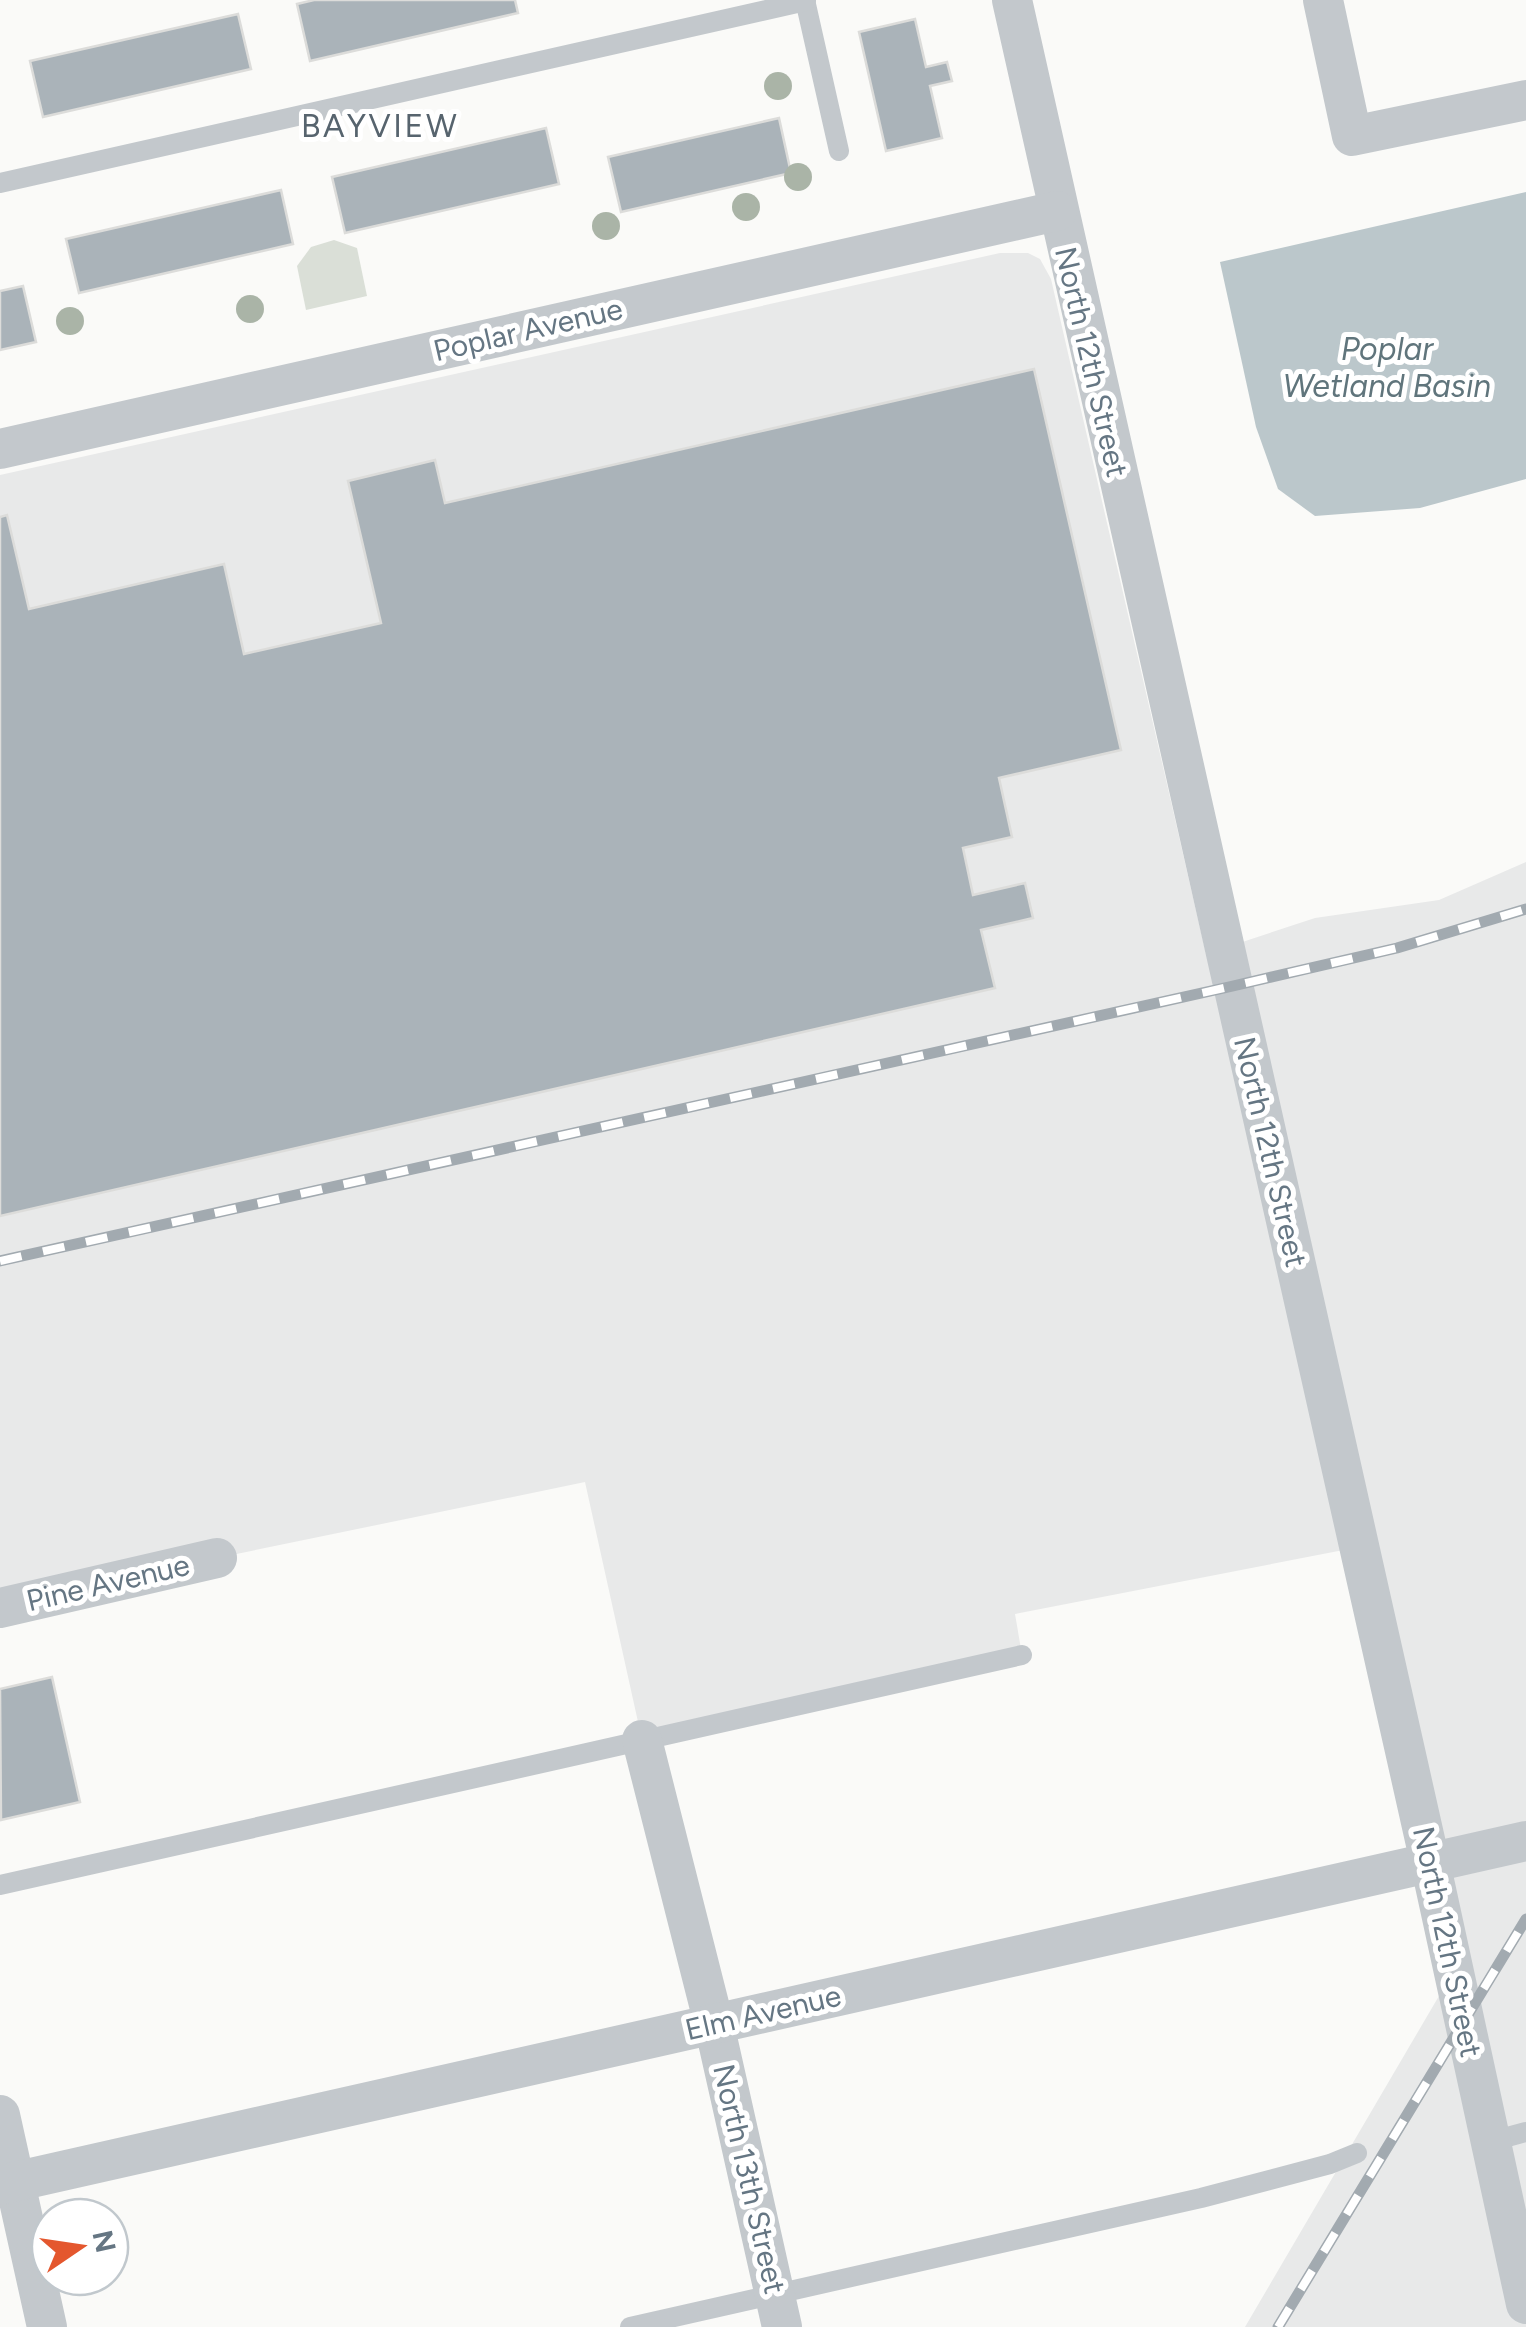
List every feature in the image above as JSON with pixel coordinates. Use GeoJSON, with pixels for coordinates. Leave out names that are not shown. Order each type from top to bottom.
{"type":"FeatureCollection","features":[{"type":"Feature","properties":{"kind":"street","name":"North 12th Street"},"geometry":{"type":"LineString","coordinates":[[1012,0],[1430,1862],[1508,2137],[1526,2304]]}},
{"type":"Feature","properties":{"kind":"street"},"geometry":{"type":"LineString","coordinates":[[1322,0],[1352,136],[1526,100]]}},
{"type":"Feature","properties":{"kind":"street","name":"Poplar Avenue"},"geometry":{"type":"LineString","coordinates":[[0,449],[1057,211]]}},
{"type":"Feature","properties":{"kind":"street","name":"Pine Avenue"},"geometry":{"type":"LineString","coordinates":[[0,1608],[216,1558]]}},
{"type":"Feature","properties":{"kind":"street","name":"North 13th Street"},"geometry":{"type":"LineString","coordinates":[[642,1740],[714,2024],[778,2311]]}},
{"type":"Feature","properties":{"kind":"street","name":"Elm Avenue"},"geometry":{"type":"LineString","coordinates":[[7,2183],[1526,1841]]}},
{"type":"Feature","properties":{"kind":"street"},"geometry":{"type":"LineString","coordinates":[[0,2116],[7,2183],[47,2327]]}},
{"type":"Feature","properties":{"kind":"lane"},"geometry":{"type":"LineString","coordinates":[[0,183],[806,1],[839,151]]}},
{"type":"Feature","properties":{"kind":"lane"},"geometry":{"type":"LineString","coordinates":[[0,1885],[1022,1655]]}},
{"type":"Feature","properties":{"kind":"lane"},"geometry":{"type":"LineString","coordinates":[[630,2327],[778,2311],[1330,2164],[1358,2153]]}},
{"type":"Feature","properties":{"kind":"shaded area"},"geometry":{"type":"Polygon","coordinates":[[[334,240],[357,248],[367,296],[306,310],[297,266],[311,247],[334,240]]]}},
{"type":"Feature","properties":{"kind":"shaded area"},"geometry":{"type":"Polygon","coordinates":[[[1000,253],[1028,253],[1040,259],[1051,279],[1206,954],[1315,918],[1439,900],[1526,862],[1526,2327],[1245,2327],[1453,1972],[1359,1547],[1015,1614],[1022,1655],[642,1740],[585,1482],[217,1558],[0,1608],[0,475],[1000,253]]]}},
{"type":"Feature","properties":{"kind":"water","name":"Poplar Wetland Basin"},"geometry":{"type":"Polygon","coordinates":[[[1526,192],[1526,479],[1420,508],[1315,516],[1278,489],[1256,427],[1220,262],[1526,192]]]}},
{"type":"Feature","properties":{"kind":"building"},"geometry":{"type":"Polygon","coordinates":[[[314,0],[515,0],[518,13],[310,61],[297,4],[314,0]]]}},
{"type":"Feature","properties":{"kind":"building"},"geometry":{"type":"Polygon","coordinates":[[[238,14],[251,69],[43,117],[30,61],[238,14]]]}},
{"type":"Feature","properties":{"kind":"building"},"geometry":{"type":"Polygon","coordinates":[[[915,19],[926,67],[947,62],[952,81],[930,86],[942,138],[886,151],[859,32],[915,19]]]}},
{"type":"Feature","properties":{"kind":"building"},"geometry":{"type":"Polygon","coordinates":[[[779,118],[791,173],[621,212],[608,157],[779,118]]]}},
{"type":"Feature","properties":{"kind":"building"},"geometry":{"type":"Polygon","coordinates":[[[546,128],[559,184],[345,233],[332,177],[546,128]]]}},
{"type":"Feature","properties":{"kind":"building"},"geometry":{"type":"Polygon","coordinates":[[[281,190],[293,244],[79,293],[66,239],[281,190]]]}},
{"type":"Feature","properties":{"kind":"building"},"geometry":{"type":"Polygon","coordinates":[[[23,286],[36,342],[0,350],[0,291],[23,286]]]}},
{"type":"Feature","properties":{"kind":"building"},"geometry":{"type":"Polygon","coordinates":[[[1034,369],[1121,750],[999,778],[1012,837],[963,848],[973,895],[1025,883],[1033,918],[981,930],[995,988],[0,1216],[0,517],[7,515],[29,609],[224,564],[244,654],[381,623],[348,481],[435,460],[445,503],[1034,369]]]}},
{"type":"Feature","properties":{"kind":"building"},"geometry":{"type":"Polygon","coordinates":[[[52,1677],[80,1802],[1,1820],[0,1689],[52,1677]]]}},
{"type":"Feature","properties":{"kind":"railway"},"geometry":{"type":"LineString","coordinates":[[0,1261],[1233,986],[1397,948],[1526,909]]}},
{"type":"Feature","properties":{"kind":"railway"},"geometry":{"type":"LineString","coordinates":[[1278,2327],[1526,1919]]}},
{"type":"Feature","properties":{"kind":"district","name":"BAYVIEW"},"geometry":{"type":"Point","coordinates":[380,126]}}]}
